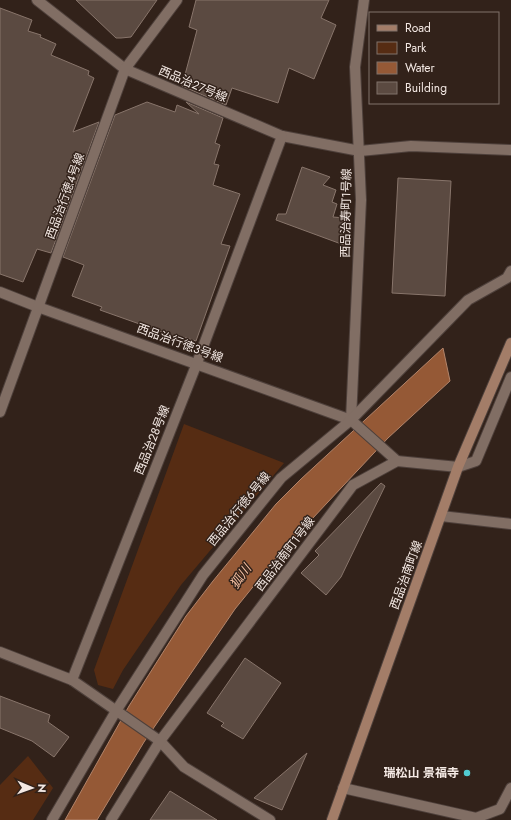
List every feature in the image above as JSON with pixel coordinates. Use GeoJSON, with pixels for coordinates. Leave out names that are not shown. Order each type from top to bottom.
{"type":"FeatureCollection","features":[{"type":"Feature","properties":{"kind":"street","name":"西品治27号線"},"geometry":{"type":"LineString","coordinates":[[37,0],[125,69],[282,136],[360,151],[411,146],[511,150]]}},
{"type":"Feature","properties":{"kind":"street","name":"西品治行徳4号線"},"geometry":{"type":"LineString","coordinates":[[0,412],[125,69],[177,0]]}},
{"type":"Feature","properties":{"kind":"street","name":"西品治寿町1号線"},"geometry":{"type":"LineString","coordinates":[[354,422],[361,200],[360,151],[354,67],[364,0]]}},
{"type":"Feature","properties":{"kind":"street","name":"西品治28号線"},"geometry":{"type":"LineString","coordinates":[[72,680],[197,363],[282,136]]}},
{"type":"Feature","properties":{"kind":"street","name":"西品治行徳6号線"},"geometry":{"type":"LineString","coordinates":[[52,820],[116,711],[203,576],[280,478],[354,422],[468,300],[507,278],[511,271]]}},
{"type":"Feature","properties":{"kind":"street","name":"西品治行徳3号線"},"geometry":{"type":"LineString","coordinates":[[0,292],[38,307],[197,363],[354,422],[386,449],[397,461]]}},
{"type":"Feature","properties":{"kind":"street","name":"西品治南町線"},"geometry":{"type":"LineString","coordinates":[[332,820],[458,467],[510,345]]}},
{"type":"Feature","properties":{"kind":"street"},"geometry":{"type":"LineString","coordinates":[[397,461],[458,467],[476,461],[511,377]]}},
{"type":"Feature","properties":{"kind":"street","name":"西品治南町1号線"},"geometry":{"type":"LineString","coordinates":[[111,820],[160,741],[353,485],[397,461]]}},
{"type":"Feature","properties":{"kind":"street"},"geometry":{"type":"LineString","coordinates":[[441,516],[511,524]]}},
{"type":"Feature","properties":{"kind":"street"},"geometry":{"type":"LineString","coordinates":[[0,652],[72,680],[160,741],[184,767],[270,820]]}},
{"type":"Feature","properties":{"kind":"street"},"geometry":{"type":"LineString","coordinates":[[343,788],[476,818],[500,809],[511,788]]}},
{"type":"Feature","properties":{"kind":"green space"},"geometry":{"type":"Polygon","coordinates":[[[184,424],[284,463],[181,585],[123,670],[113,689],[98,685],[94,670],[184,424]]]}},
{"type":"Feature","properties":{"kind":"green space"},"geometry":{"type":"Polygon","coordinates":[[[28,756],[53,788],[33,820],[0,820],[0,785],[28,756]]]}},
{"type":"Feature","properties":{"kind":"water","name":"狐川"},"geometry":{"type":"Polygon","coordinates":[[[443,348],[450,381],[388,438],[282,551],[235,609],[144,742],[97,820],[65,820],[129,706],[186,616],[213,581],[276,504],[301,479],[443,348]]]}},
{"type":"Feature","properties":{"kind":"building"},"geometry":{"type":"Polygon","coordinates":[[[76,0],[157,0],[131,37],[116,38],[76,0]]]}},
{"type":"Feature","properties":{"kind":"building"},"geometry":{"type":"Polygon","coordinates":[[[196,0],[329,0],[321,18],[336,25],[314,79],[289,68],[278,103],[232,88],[226,105],[182,86],[197,30],[189,27],[196,0]]]}},
{"type":"Feature","properties":{"kind":"building"},"geometry":{"type":"Polygon","coordinates":[[[0,8],[32,20],[28,31],[41,35],[40,37],[56,44],[51,55],[89,71],[88,75],[94,78],[73,132],[99,122],[51,253],[37,249],[23,282],[0,274],[0,8]]]}},
{"type":"Feature","properties":{"kind":"building"},"geometry":{"type":"Polygon","coordinates":[[[147,102],[175,112],[177,105],[199,114],[186,102],[223,118],[215,143],[220,145],[214,164],[219,165],[213,185],[240,194],[221,244],[230,246],[196,341],[183,337],[182,339],[100,310],[102,307],[72,296],[84,265],[63,257],[115,115],[147,102]]]}},
{"type":"Feature","properties":{"kind":"building"},"geometry":{"type":"Polygon","coordinates":[[[302,167],[330,177],[323,185],[336,190],[332,202],[337,204],[333,217],[345,218],[344,245],[276,220],[278,214],[286,214],[302,167]]]}},
{"type":"Feature","properties":{"kind":"building"},"geometry":{"type":"Polygon","coordinates":[[[398,178],[451,181],[445,296],[392,293],[398,178]]]}},
{"type":"Feature","properties":{"kind":"building"},"geometry":{"type":"Polygon","coordinates":[[[381,483],[385,486],[341,577],[326,595],[301,573],[319,555],[315,551],[381,483]]]}},
{"type":"Feature","properties":{"kind":"building"},"geometry":{"type":"Polygon","coordinates":[[[245,658],[281,683],[243,739],[221,726],[224,723],[207,713],[245,658]]]}},
{"type":"Feature","properties":{"kind":"building"},"geometry":{"type":"Polygon","coordinates":[[[0,696],[50,715],[48,722],[69,737],[54,757],[32,741],[0,728],[0,696]]]}},
{"type":"Feature","properties":{"kind":"building"},"geometry":{"type":"Polygon","coordinates":[[[307,753],[282,810],[254,798],[307,753]]]}},
{"type":"Feature","properties":{"kind":"building"},"geometry":{"type":"Polygon","coordinates":[[[170,791],[217,820],[150,820],[170,791]]]}},
{"type":"Feature","properties":{"kind":"place","name":"瑞松山 景福寺"},"geometry":{"type":"Point","coordinates":[467,773]}}]}
